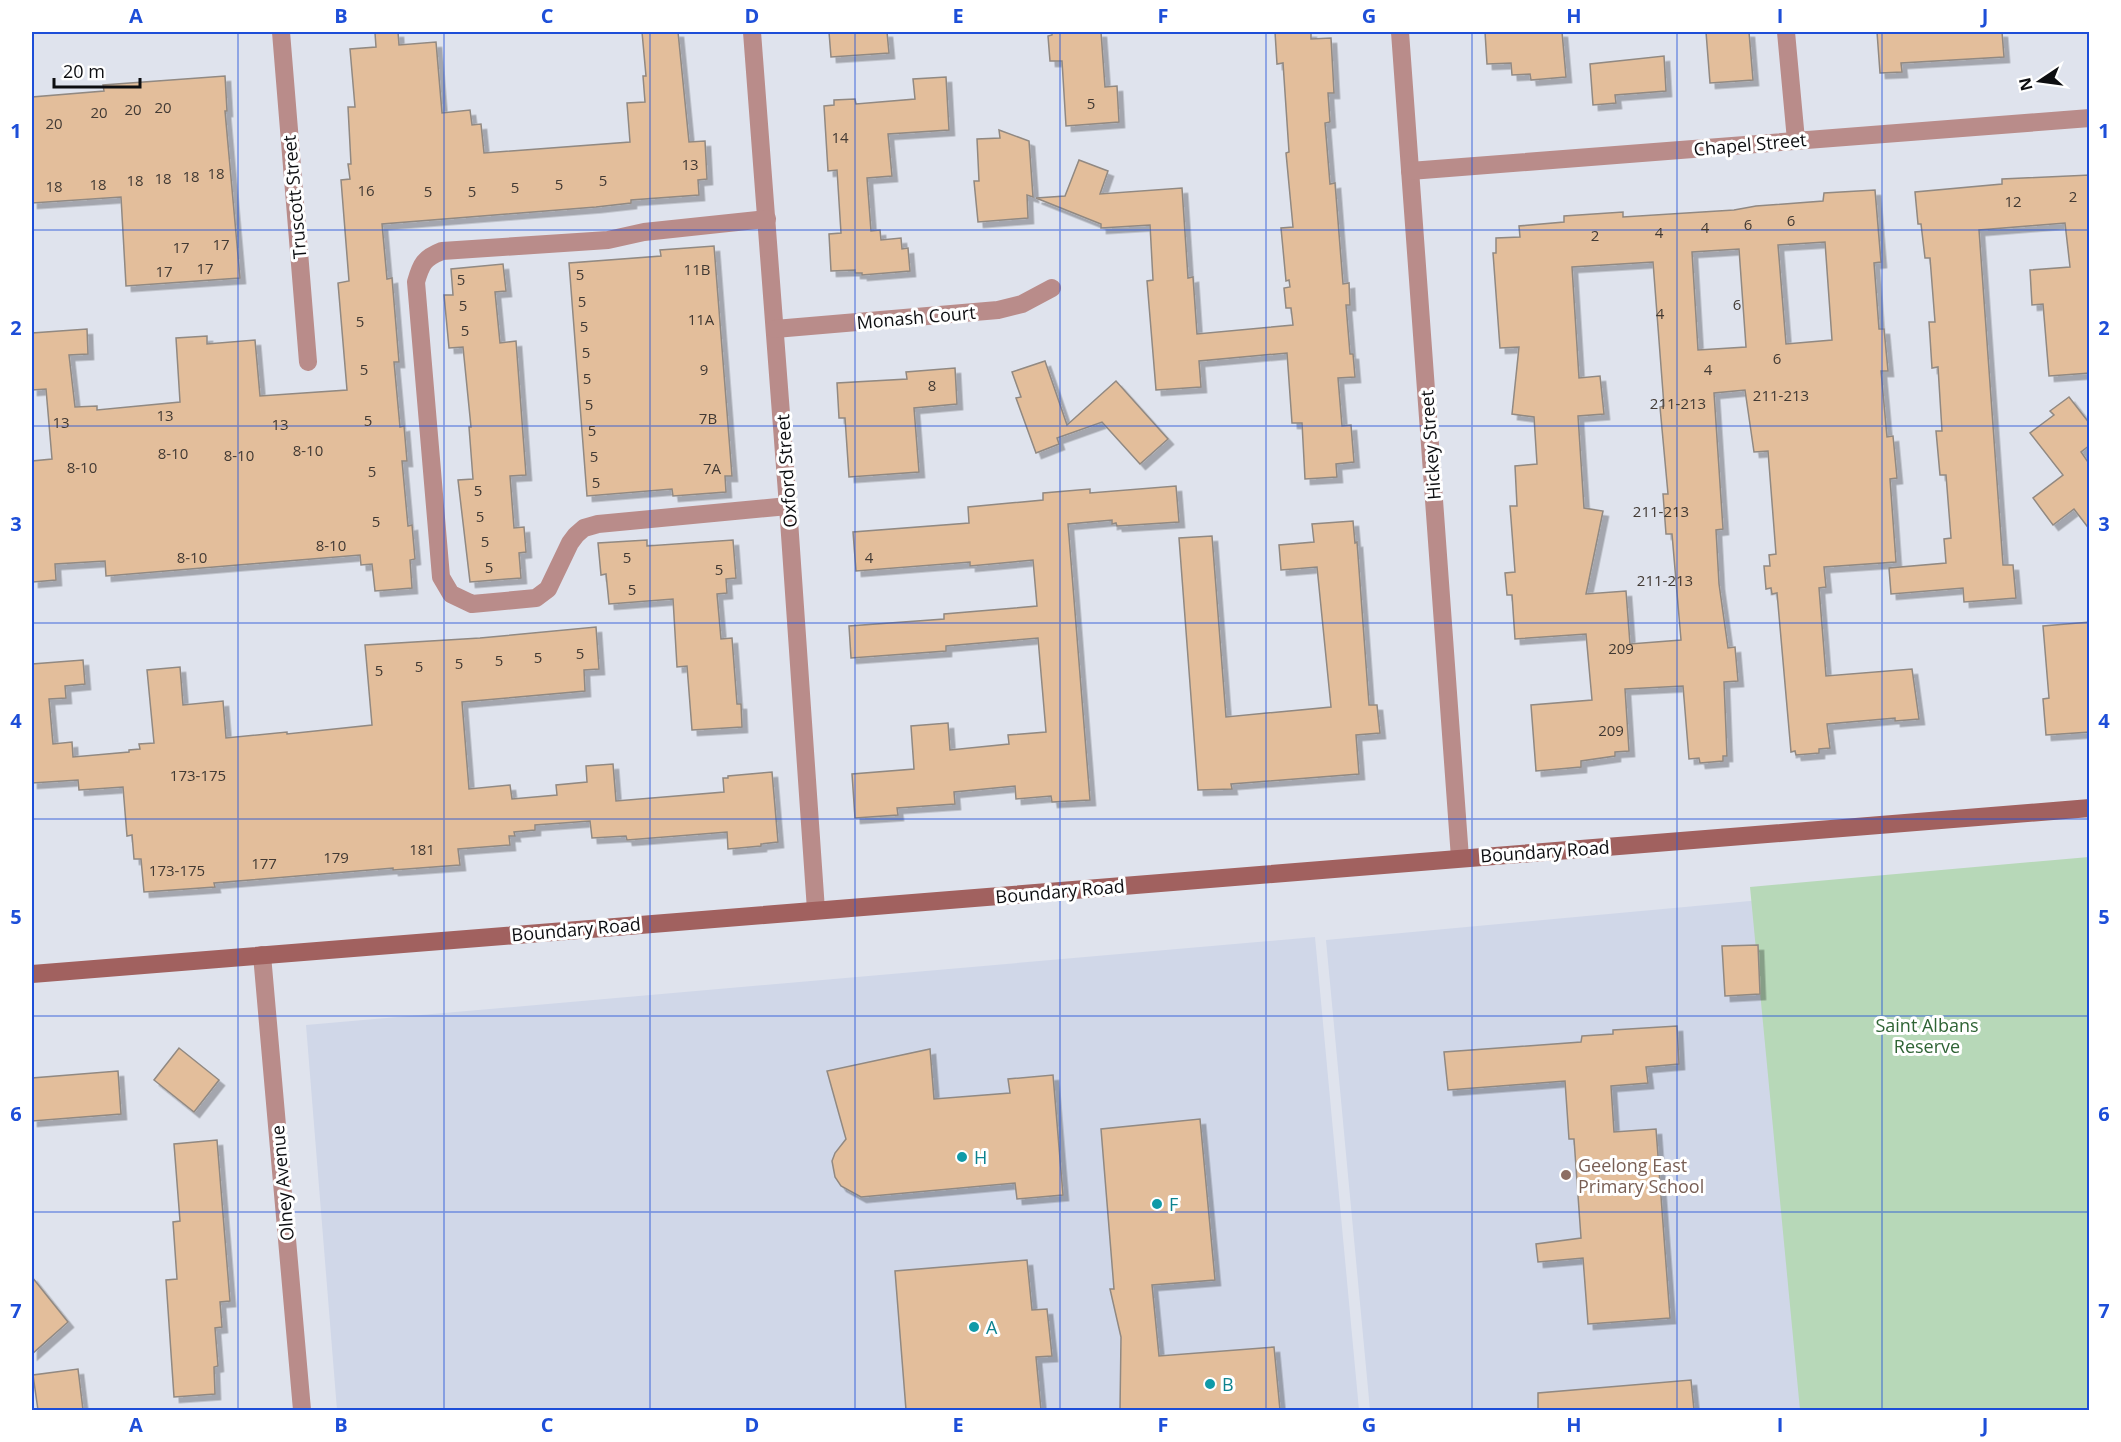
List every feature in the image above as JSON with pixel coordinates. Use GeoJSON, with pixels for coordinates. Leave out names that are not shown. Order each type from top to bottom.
{"type":"FeatureCollection","features":[{"type":"Feature","properties":{"kind":"main road","name":"Boundary Road"},"geometry":{"type":"LineString","coordinates":[[32,974],[2090,808]]}},
{"type":"Feature","properties":{"kind":"street","name":"Truscott Street"},"geometry":{"type":"LineString","coordinates":[[281,32],[308,362]]}},
{"type":"Feature","properties":{"kind":"street","name":"Oxford Street"},"geometry":{"type":"LineString","coordinates":[[752,32],[816,910]]}},
{"type":"Feature","properties":{"kind":"street","name":"Hickey Street"},"geometry":{"type":"LineString","coordinates":[[1400,32],[1460,858]]}},
{"type":"Feature","properties":{"kind":"street"},"geometry":{"type":"LineString","coordinates":[[1786,32],[1796,140]]}},
{"type":"Feature","properties":{"kind":"street","name":"Chapel Street"},"geometry":{"type":"LineString","coordinates":[[1410,171],[2090,118]]}},
{"type":"Feature","properties":{"kind":"street"},"geometry":{"type":"LineString","coordinates":[[766,219],[644,232],[608,240],[442,252],[429,256],[420,267],[416,282],[441,577],[451,594],[472,604],[536,598],[548,589],[570,543],[584,528],[598,524],[788,507]]}},
{"type":"Feature","properties":{"kind":"street","name":"Monash Court"},"geometry":{"type":"LineString","coordinates":[[775,329],[998,310],[1022,304],[1052,288]]}},
{"type":"Feature","properties":{"kind":"street","name":"Olney Avenue"},"geometry":{"type":"LineString","coordinates":[[262,955],[302,1410]]}},
{"type":"Feature","properties":{"kind":"shaded area","name":"Geelong East Primary School"},"geometry":{"type":"Polygon","coordinates":[[[1761,900],[1804,1410],[1370,1410],[1326,940],[1761,900]]]}},
{"type":"Feature","properties":{"kind":"shaded area"},"geometry":{"type":"Polygon","coordinates":[[[1315,937],[1359,1410],[337,1410],[306,1025],[1315,937]]]}},
{"type":"Feature","properties":{"kind":"green space","name":"Saint Albans Reserve"},"geometry":{"type":"Polygon","coordinates":[[[2089,857],[2089,1410],[1800,1410],[1750,887],[2089,857]]]}},
{"type":"Feature","properties":{"kind":"building"},"geometry":{"type":"Polygon","coordinates":[[[398,32],[399,45],[436,42],[442,113],[470,110],[472,125],[481,124],[484,153],[630,142],[627,103],[645,102],[643,76],[646,76],[642,32],[678,32],[689,142],[705,141],[707,179],[698,180],[699,195],[631,200],[631,203],[596,207],[382,224],[387,279],[392,278],[399,362],[394,362],[400,427],[404,426],[407,461],[402,461],[408,526],[412,525],[415,559],[410,560],[412,588],[375,591],[372,564],[361,565],[360,555],[106,576],[105,561],[55,564],[56,580],[33,582],[32,461],[52,459],[46,389],[32,390],[32,333],[87,329],[88,354],[69,355],[75,407],[97,406],[97,410],[180,402],[176,338],[207,336],[207,344],[255,340],[260,396],[347,390],[338,283],[349,281],[341,180],[350,179],[348,107],[355,107],[350,49],[376,47],[375,33],[398,32]]]}},
{"type":"Feature","properties":{"kind":"building"},"geometry":{"type":"Polygon","coordinates":[[[829,32],[887,32],[889,53],[831,57],[829,32]]]}},
{"type":"Feature","properties":{"kind":"building"},"geometry":{"type":"Polygon","coordinates":[[[1052,32],[1101,32],[1105,87],[1117,86],[1119,122],[1066,126],[1062,61],[1050,61],[1048,36],[1052,35],[1052,32]]]}},
{"type":"Feature","properties":{"kind":"building"},"geometry":{"type":"Polygon","coordinates":[[[1275,32],[1311,32],[1311,39],[1331,38],[1334,93],[1328,93],[1330,122],[1325,123],[1330,184],[1335,183],[1343,284],[1349,283],[1350,305],[1346,305],[1350,354],[1353,354],[1355,377],[1338,378],[1342,426],[1351,425],[1354,462],[1336,464],[1337,477],[1305,479],[1302,423],[1292,423],[1287,353],[1199,361],[1201,387],[1156,390],[1147,281],[1153,280],[1150,225],[1101,228],[1101,224],[1036,198],[1065,196],[1079,160],[1108,171],[1100,194],[1182,188],[1188,278],[1193,277],[1197,334],[1293,325],[1291,308],[1286,308],[1284,288],[1290,287],[1289,280],[1286,281],[1281,228],[1293,227],[1286,153],[1289,152],[1283,63],[1277,64],[1275,32]]]}},
{"type":"Feature","properties":{"kind":"building"},"geometry":{"type":"Polygon","coordinates":[[[1485,32],[1562,32],[1566,77],[1531,80],[1530,74],[1512,75],[1511,63],[1487,64],[1485,32]]]}},
{"type":"Feature","properties":{"kind":"building"},"geometry":{"type":"Polygon","coordinates":[[[1706,32],[1749,32],[1753,80],[1710,83],[1706,32]]]}},
{"type":"Feature","properties":{"kind":"building"},"geometry":{"type":"Polygon","coordinates":[[[1877,32],[2002,32],[2004,57],[1901,63],[1902,72],[1880,73],[1877,32]]]}},
{"type":"Feature","properties":{"kind":"building"},"geometry":{"type":"Polygon","coordinates":[[[1664,56],[1666,91],[1615,95],[1616,103],[1593,105],[1590,64],[1664,56]]]}},
{"type":"Feature","properties":{"kind":"building"},"geometry":{"type":"Polygon","coordinates":[[[225,76],[227,111],[225,111],[240,278],[126,286],[121,197],[32,203],[32,97],[104,91],[103,85],[225,76]]]}},
{"type":"Feature","properties":{"kind":"building"},"geometry":{"type":"Polygon","coordinates":[[[946,77],[949,130],[888,134],[892,176],[867,178],[871,231],[880,230],[881,240],[901,238],[902,249],[908,248],[910,271],[862,275],[862,273],[855,273],[855,270],[831,271],[829,234],[841,233],[837,170],[828,171],[824,106],[834,105],[834,100],[855,99],[856,104],[915,99],[913,79],[946,77]]]}},
{"type":"Feature","properties":{"kind":"building"},"geometry":{"type":"Polygon","coordinates":[[[999,130],[1029,141],[1033,197],[1027,195],[1028,218],[978,222],[974,181],[979,181],[977,139],[1000,138],[999,130]]]}},
{"type":"Feature","properties":{"kind":"building"},"geometry":{"type":"Polygon","coordinates":[[[2090,175],[2090,373],[2049,376],[2043,304],[2032,305],[2030,270],[2070,267],[2065,223],[1979,230],[2003,565],[2013,565],[2016,598],[1964,602],[1963,588],[1891,594],[1889,568],[1946,563],[1944,539],[1951,538],[1946,475],[1940,475],[1936,431],[1942,431],[1938,367],[1932,368],[1929,322],[1935,322],[1930,258],[1925,258],[1921,224],[1918,224],[1915,192],[2002,184],[2002,179],[2090,175]]]}},
{"type":"Feature","properties":{"kind":"building"},"geometry":{"type":"Polygon","coordinates":[[[1875,190],[1881,262],[1874,263],[1879,329],[1884,329],[1888,371],[1881,371],[1887,437],[1893,436],[1897,478],[1890,479],[1896,562],[1824,567],[1826,587],[1819,588],[1826,676],[1912,669],[1919,719],[1895,721],[1895,718],[1827,724],[1830,748],[1819,749],[1819,753],[1796,755],[1795,751],[1791,752],[1777,593],[1772,594],[1771,588],[1766,589],[1764,566],[1770,566],[1769,555],[1776,554],[1768,451],[1754,452],[1745,390],[1714,393],[1723,529],[1716,530],[1719,584],[1728,648],[1735,647],[1738,681],[1724,682],[1727,756],[1723,756],[1723,761],[1700,763],[1699,758],[1689,759],[1683,686],[1625,689],[1629,751],[1615,752],[1615,756],[1581,761],[1581,767],[1536,771],[1531,705],[1592,700],[1586,634],[1515,639],[1512,595],[1507,595],[1505,573],[1515,572],[1510,506],[1517,506],[1515,466],[1537,464],[1534,417],[1512,414],[1519,347],[1500,348],[1493,253],[1496,253],[1496,238],[1520,237],[1519,226],[1564,222],[1564,216],[1623,212],[1623,217],[1734,210],[1823,201],[1824,193],[1875,190]],[[1825,242],[1778,245],[1786,344],[1832,340],[1825,242]],[[1739,249],[1692,252],[1698,350],[1746,347],[1739,249]],[[1653,262],[1572,267],[1579,378],[1600,376],[1604,414],[1578,416],[1584,508],[1603,511],[1586,594],[1626,591],[1630,644],[1681,640],[1672,534],[1666,534],[1663,494],[1668,494],[1660,407],[1664,406],[1653,262]]]}},
{"type":"Feature","properties":{"kind":"building"},"geometry":{"type":"Polygon","coordinates":[[[714,246],[732,476],[725,476],[726,492],[673,496],[672,489],[587,496],[569,263],[661,256],[660,250],[714,246]]]}},
{"type":"Feature","properties":{"kind":"building"},"geometry":{"type":"Polygon","coordinates":[[[503,264],[506,291],[495,292],[500,343],[516,341],[526,475],[510,476],[514,528],[524,527],[526,552],[519,553],[521,578],[470,582],[458,480],[473,479],[469,427],[471,427],[463,347],[449,348],[444,295],[453,295],[451,269],[503,264]]]}},
{"type":"Feature","properties":{"kind":"building"},"geometry":{"type":"Polygon","coordinates":[[[1045,361],[1067,425],[1116,381],[1168,439],[1140,464],[1102,422],[1057,438],[1059,444],[1036,453],[1016,398],[1021,397],[1012,372],[1045,361]]]}},
{"type":"Feature","properties":{"kind":"building"},"geometry":{"type":"Polygon","coordinates":[[[955,368],[957,404],[914,408],[919,472],[849,477],[845,418],[839,418],[837,383],[907,379],[906,372],[955,368]]]}},
{"type":"Feature","properties":{"kind":"building"},"geometry":{"type":"Polygon","coordinates":[[[2069,397],[2090,424],[2090,445],[2081,452],[2090,465],[2090,530],[2074,509],[2053,525],[2033,498],[2063,475],[2030,433],[2054,415],[2050,411],[2069,397]]]}},
{"type":"Feature","properties":{"kind":"building"},"geometry":{"type":"Polygon","coordinates":[[[1176,486],[1179,522],[1117,526],[1116,523],[1112,524],[1112,520],[1068,524],[1090,800],[1052,802],[1051,796],[1016,799],[1015,786],[954,792],[955,804],[897,808],[898,815],[855,818],[852,774],[914,769],[911,726],[948,723],[950,750],[1009,744],[1008,735],[1046,732],[1038,638],[946,646],[946,651],[851,658],[849,626],[944,619],[944,614],[1037,606],[1033,560],[970,566],[970,562],[856,571],[853,532],[969,523],[968,507],[1043,500],[1043,493],[1090,489],[1090,493],[1176,486]]]}},
{"type":"Feature","properties":{"kind":"building"},"geometry":{"type":"Polygon","coordinates":[[[1353,521],[1355,543],[1357,542],[1369,705],[1377,705],[1380,733],[1356,735],[1359,774],[1231,784],[1232,789],[1198,790],[1179,538],[1212,536],[1226,717],[1331,707],[1317,567],[1281,570],[1279,545],[1314,542],[1312,524],[1353,521]]]}},
{"type":"Feature","properties":{"kind":"building"},"geometry":{"type":"Polygon","coordinates":[[[647,540],[647,546],[733,540],[736,578],[726,579],[727,593],[717,594],[721,639],[732,638],[737,704],[741,704],[742,727],[692,730],[687,666],[677,667],[673,599],[609,604],[606,574],[601,575],[598,543],[647,540]]]}},
{"type":"Feature","properties":{"kind":"building"},"geometry":{"type":"Polygon","coordinates":[[[2090,622],[2090,732],[2046,735],[2043,699],[2049,698],[2043,626],[2090,622]]]}},
{"type":"Feature","properties":{"kind":"building"},"geometry":{"type":"Polygon","coordinates":[[[596,627],[599,669],[584,670],[585,691],[462,702],[469,789],[510,785],[512,799],[557,795],[556,785],[587,782],[586,766],[613,764],[616,801],[724,792],[723,778],[772,772],[778,842],[728,849],[727,832],[627,840],[626,836],[592,838],[590,821],[535,825],[535,830],[514,832],[515,836],[509,836],[510,845],[458,849],[460,865],[393,870],[393,868],[214,883],[215,887],[144,892],[141,859],[134,859],[132,835],[127,836],[123,787],[79,790],[78,780],[32,783],[32,664],[83,660],[85,684],[65,686],[66,698],[49,699],[53,744],[72,742],[73,757],[129,752],[129,750],[140,749],[139,744],[154,743],[147,670],[180,667],[183,705],[223,701],[226,738],[287,732],[287,734],[372,725],[365,645],[480,638],[596,627]]]}},
{"type":"Feature","properties":{"kind":"building"},"geometry":{"type":"Polygon","coordinates":[[[1758,945],[1760,994],[1725,996],[1722,946],[1758,945]]]}},
{"type":"Feature","properties":{"kind":"building"},"geometry":{"type":"Polygon","coordinates":[[[1677,1026],[1679,1064],[1646,1067],[1648,1083],[1611,1086],[1614,1132],[1656,1129],[1670,1318],[1588,1324],[1583,1258],[1538,1262],[1536,1244],[1581,1238],[1574,1139],[1569,1139],[1565,1081],[1448,1090],[1444,1052],[1581,1042],[1582,1036],[1613,1034],[1613,1030],[1677,1026]]]}},
{"type":"Feature","properties":{"kind":"building"},"geometry":{"type":"Polygon","coordinates":[[[179,1048],[219,1080],[194,1112],[154,1080],[179,1048]]]}},
{"type":"Feature","properties":{"kind":"building","name":"H"},"geometry":{"type":"Polygon","coordinates":[[[930,1049],[934,1099],[1010,1093],[1008,1079],[1053,1075],[1063,1195],[1017,1199],[1015,1183],[861,1197],[841,1186],[835,1177],[832,1161],[846,1139],[827,1071],[930,1049]]]}},
{"type":"Feature","properties":{"kind":"building"},"geometry":{"type":"Polygon","coordinates":[[[118,1071],[121,1114],[32,1121],[32,1078],[118,1071]]]}},
{"type":"Feature","properties":{"kind":"building"},"geometry":{"type":"Polygon","coordinates":[[[1200,1119],[1215,1280],[1152,1285],[1159,1356],[1274,1347],[1280,1410],[1120,1410],[1121,1337],[1110,1289],[1114,1289],[1101,1129],[1200,1119]]]}},
{"type":"Feature","properties":{"kind":"building"},"geometry":{"type":"Polygon","coordinates":[[[217,1140],[230,1301],[220,1302],[222,1327],[215,1328],[218,1366],[214,1367],[215,1394],[174,1397],[166,1280],[177,1279],[173,1222],[180,1221],[174,1144],[217,1140]]]}},
{"type":"Feature","properties":{"kind":"building","name":"A"},"geometry":{"type":"Polygon","coordinates":[[[1027,1260],[1032,1310],[1047,1309],[1052,1356],[1036,1357],[1041,1410],[906,1410],[895,1271],[1027,1260]]]}},
{"type":"Feature","properties":{"kind":"building"},"geometry":{"type":"Polygon","coordinates":[[[32,1277],[68,1322],[32,1354],[32,1277]]]}},
{"type":"Feature","properties":{"kind":"building"},"geometry":{"type":"Polygon","coordinates":[[[78,1369],[83,1410],[38,1410],[33,1375],[78,1369]]]}},
{"type":"Feature","properties":{"kind":"building"},"geometry":{"type":"Polygon","coordinates":[[[1691,1380],[1694,1410],[1538,1410],[1538,1393],[1691,1380]]]}},
{"type":"Feature","properties":{"kind":"place","name":"H"},"geometry":{"type":"Point","coordinates":[962,1157]}},
{"type":"Feature","properties":{"kind":"place","name":"Geelong East Primary School"},"geometry":{"type":"Point","coordinates":[1566,1175]}},
{"type":"Feature","properties":{"kind":"place","name":"F"},"geometry":{"type":"Point","coordinates":[1157,1204]}},
{"type":"Feature","properties":{"kind":"place","name":"A"},"geometry":{"type":"Point","coordinates":[974,1327]}},
{"type":"Feature","properties":{"kind":"place","name":"B"},"geometry":{"type":"Point","coordinates":[1210,1384]}}]}
